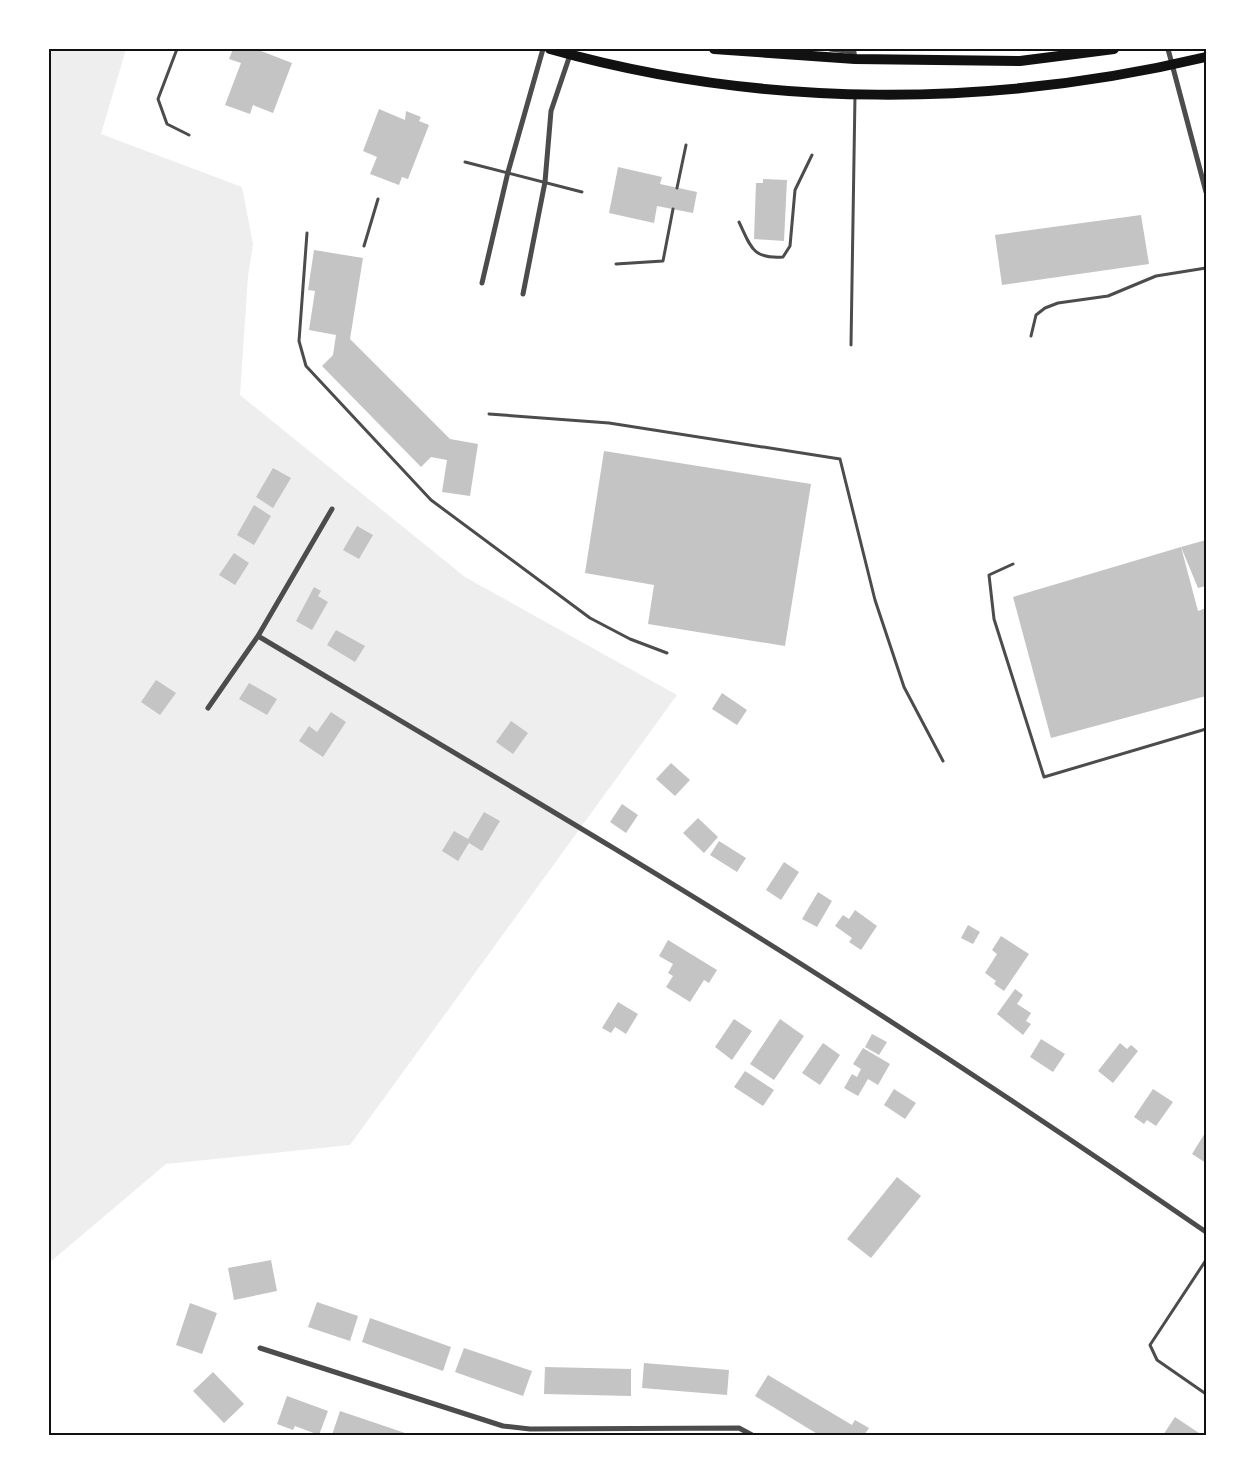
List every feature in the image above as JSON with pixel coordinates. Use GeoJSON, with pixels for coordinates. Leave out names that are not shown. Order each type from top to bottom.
{"type":"FeatureCollection","features":[{"type":"Feature","properties":{"kind":"main road"},"geometry":{"type":"LineString","coordinates":[[550,49],[571,52],[636,70],[695,80],[802,91],[915,94],[1026,88],[1092,81],[1206,57]]}},
{"type":"Feature","properties":{"kind":"main road"},"geometry":{"type":"LineString","coordinates":[[714,49],[855,59],[1020,61],[1114,49]]}},
{"type":"Feature","properties":{"kind":"street"},"geometry":{"type":"LineString","coordinates":[[482,283],[508,172],[543,49]]}},
{"type":"Feature","properties":{"kind":"street"},"geometry":{"type":"LineString","coordinates":[[830,49],[854,52],[855,59]]}},
{"type":"Feature","properties":{"kind":"street"},"geometry":{"type":"LineString","coordinates":[[1168,49],[1206,192]]}},
{"type":"Feature","properties":{"kind":"street"},"geometry":{"type":"LineString","coordinates":[[523,294],[545,182],[551,111],[571,52]]}},
{"type":"Feature","properties":{"kind":"street"},"geometry":{"type":"LineString","coordinates":[[208,708],[258,636],[332,509]]}},
{"type":"Feature","properties":{"kind":"street"},"geometry":{"type":"LineString","coordinates":[[258,636],[572,824],[844,991],[1115,1169],[1206,1232]]}},
{"type":"Feature","properties":{"kind":"street"},"geometry":{"type":"LineString","coordinates":[[260,1348],[503,1426],[530,1429],[739,1428],[752,1435]]}},
{"type":"Feature","properties":{"kind":"lane"},"geometry":{"type":"LineString","coordinates":[[177,49],[158,99],[167,124],[189,136]]}},
{"type":"Feature","properties":{"kind":"lane"},"geometry":{"type":"LineString","coordinates":[[851,345],[855,93]]}},
{"type":"Feature","properties":{"kind":"lane"},"geometry":{"type":"LineString","coordinates":[[677,188],[686,145]]}},
{"type":"Feature","properties":{"kind":"lane"},"geometry":{"type":"LineString","coordinates":[[739,222],[752,249],[766,258],[783,258],[790,246],[795,190],[812,155]]}},
{"type":"Feature","properties":{"kind":"lane"},"geometry":{"type":"LineString","coordinates":[[465,162],[582,192]]}},
{"type":"Feature","properties":{"kind":"lane"},"geometry":{"type":"LineString","coordinates":[[364,246],[378,199]]}},
{"type":"Feature","properties":{"kind":"lane"},"geometry":{"type":"LineString","coordinates":[[616,264],[663,262],[673,209]]}},
{"type":"Feature","properties":{"kind":"lane"},"geometry":{"type":"LineString","coordinates":[[307,233],[299,341],[306,366],[431,500],[590,618],[630,639],[667,653]]}},
{"type":"Feature","properties":{"kind":"lane"},"geometry":{"type":"LineString","coordinates":[[1030,336],[1036,315],[1044,308],[1058,303],[1108,296],[1156,276],[1206,268]]}},
{"type":"Feature","properties":{"kind":"lane"},"geometry":{"type":"LineString","coordinates":[[488,414],[609,423],[840,459],[875,600],[889,643],[904,687],[943,762]]}},
{"type":"Feature","properties":{"kind":"lane"},"geometry":{"type":"LineString","coordinates":[[1013,564],[989,575],[994,619],[1044,777],[1206,729]]}},
{"type":"Feature","properties":{"kind":"lane"},"geometry":{"type":"LineString","coordinates":[[1206,1260],[1150,1345],[1157,1360],[1206,1394]]}},
{"type":"Feature","properties":{"kind":"shaded area"},"geometry":{"type":"Polygon","coordinates":[[[49,49],[126,49],[101,134],[242,187],[253,244],[248,276],[240,395],[465,577],[677,695],[350,1145],[166,1164],[49,1263],[49,49]]]}},
{"type":"Feature","properties":{"kind":"building"},"geometry":{"type":"Polygon","coordinates":[[[233,49],[256,49],[292,63],[273,113],[253,105],[250,114],[225,105],[241,63],[229,59],[233,49]]]}},
{"type":"Feature","properties":{"kind":"building"},"geometry":{"type":"Polygon","coordinates":[[[379,109],[405,120],[406,111],[421,117],[419,121],[429,125],[408,179],[402,177],[399,185],[370,174],[377,157],[363,151],[379,109]]]}},
{"type":"Feature","properties":{"kind":"building"},"geometry":{"type":"Polygon","coordinates":[[[618,167],[662,177],[660,184],[697,192],[693,213],[657,206],[654,223],[609,213],[618,167]]]}},
{"type":"Feature","properties":{"kind":"building"},"geometry":{"type":"Polygon","coordinates":[[[763,179],[787,180],[784,241],[754,239],[756,183],[763,183],[763,179]]]}},
{"type":"Feature","properties":{"kind":"building"},"geometry":{"type":"Polygon","coordinates":[[[1141,215],[1149,264],[1002,285],[995,235],[1141,215]]]}},
{"type":"Feature","properties":{"kind":"building"},"geometry":{"type":"Polygon","coordinates":[[[314,250],[363,258],[350,339],[450,439],[478,444],[470,496],[442,492],[447,460],[431,457],[421,467],[322,366],[333,355],[336,335],[309,330],[315,291],[308,290],[314,250]]]}},
{"type":"Feature","properties":{"kind":"building"},"geometry":{"type":"Polygon","coordinates":[[[604,451],[811,484],[785,646],[648,624],[654,585],[585,573],[604,451]]]}},
{"type":"Feature","properties":{"kind":"building"},"geometry":{"type":"Polygon","coordinates":[[[273,468],[291,478],[273,508],[256,497],[273,468]]]}},
{"type":"Feature","properties":{"kind":"building"},"geometry":{"type":"Polygon","coordinates":[[[254,505],[271,516],[254,545],[237,535],[254,505]]]}},
{"type":"Feature","properties":{"kind":"building"},"geometry":{"type":"Polygon","coordinates":[[[357,526],[373,535],[359,559],[343,550],[357,526]]]}},
{"type":"Feature","properties":{"kind":"building"},"geometry":{"type":"Polygon","coordinates":[[[1206,540],[1206,586],[1198,588],[1181,547],[1206,540]]]}},
{"type":"Feature","properties":{"kind":"building"},"geometry":{"type":"Polygon","coordinates":[[[1181,547],[1198,611],[1206,608],[1206,696],[1051,738],[1013,597],[1181,547]]]}},
{"type":"Feature","properties":{"kind":"building"},"geometry":{"type":"Polygon","coordinates":[[[234,553],[249,563],[235,585],[219,575],[234,553]]]}},
{"type":"Feature","properties":{"kind":"building"},"geometry":{"type":"Polygon","coordinates":[[[314,587],[321,591],[318,596],[328,602],[312,630],[296,621],[314,587]]]}},
{"type":"Feature","properties":{"kind":"building"},"geometry":{"type":"Polygon","coordinates":[[[336,630],[365,646],[355,662],[327,645],[336,630]]]}},
{"type":"Feature","properties":{"kind":"building"},"geometry":{"type":"Polygon","coordinates":[[[156,680],[176,693],[160,715],[141,702],[156,680]]]}},
{"type":"Feature","properties":{"kind":"building"},"geometry":{"type":"Polygon","coordinates":[[[249,683],[277,699],[267,715],[239,699],[249,683]]]}},
{"type":"Feature","properties":{"kind":"building"},"geometry":{"type":"Polygon","coordinates":[[[722,693],[747,710],[737,725],[712,709],[722,693]]]}},
{"type":"Feature","properties":{"kind":"building"},"geometry":{"type":"Polygon","coordinates":[[[331,712],[346,722],[323,757],[299,741],[309,726],[317,732],[331,712]]]}},
{"type":"Feature","properties":{"kind":"building"},"geometry":{"type":"Polygon","coordinates":[[[511,721],[528,733],[513,754],[496,742],[511,721]]]}},
{"type":"Feature","properties":{"kind":"building"},"geometry":{"type":"Polygon","coordinates":[[[671,763],[690,780],[675,796],[656,779],[671,763]]]}},
{"type":"Feature","properties":{"kind":"building"},"geometry":{"type":"Polygon","coordinates":[[[622,804],[638,815],[626,833],[610,822],[622,804]]]}},
{"type":"Feature","properties":{"kind":"building"},"geometry":{"type":"Polygon","coordinates":[[[484,812],[500,821],[482,851],[469,843],[458,861],[442,851],[454,831],[468,839],[484,812]]]}},
{"type":"Feature","properties":{"kind":"building"},"geometry":{"type":"Polygon","coordinates":[[[698,818],[718,837],[704,853],[683,833],[698,818]]]}},
{"type":"Feature","properties":{"kind":"building"},"geometry":{"type":"Polygon","coordinates":[[[719,841],[746,858],[737,872],[710,855],[719,841]]]}},
{"type":"Feature","properties":{"kind":"building"},"geometry":{"type":"Polygon","coordinates":[[[784,862],[799,872],[781,900],[766,890],[784,862]]]}},
{"type":"Feature","properties":{"kind":"building"},"geometry":{"type":"Polygon","coordinates":[[[818,892],[832,901],[817,927],[802,919],[818,892]]]}},
{"type":"Feature","properties":{"kind":"building"},"geometry":{"type":"Polygon","coordinates":[[[855,910],[877,926],[861,950],[849,942],[852,938],[835,926],[843,915],[849,919],[855,910]]]}},
{"type":"Feature","properties":{"kind":"building"},"geometry":{"type":"Polygon","coordinates":[[[968,925],[980,932],[973,944],[961,938],[968,925]]]}},
{"type":"Feature","properties":{"kind":"building"},"geometry":{"type":"Polygon","coordinates":[[[1001,936],[1029,954],[1004,991],[994,984],[996,981],[985,973],[997,954],[992,950],[1001,936]]]}},
{"type":"Feature","properties":{"kind":"building"},"geometry":{"type":"Polygon","coordinates":[[[668,940],[717,970],[709,983],[704,980],[690,1002],[666,987],[673,976],[668,973],[673,964],[659,956],[668,940]]]}},
{"type":"Feature","properties":{"kind":"building"},"geometry":{"type":"Polygon","coordinates":[[[1015,989],[1023,995],[1017,1004],[1031,1013],[1026,1021],[1031,1024],[1023,1035],[997,1014],[1015,989]]]}},
{"type":"Feature","properties":{"kind":"building"},"geometry":{"type":"Polygon","coordinates":[[[618,1002],[638,1014],[626,1034],[615,1027],[611,1033],[602,1028],[618,1002]]]}},
{"type":"Feature","properties":{"kind":"building"},"geometry":{"type":"Polygon","coordinates":[[[734,1019],[752,1031],[732,1060],[715,1047],[734,1019]]]}},
{"type":"Feature","properties":{"kind":"building"},"geometry":{"type":"Polygon","coordinates":[[[780,1019],[804,1036],[774,1080],[750,1064],[780,1019]]]}},
{"type":"Feature","properties":{"kind":"building"},"geometry":{"type":"Polygon","coordinates":[[[872,1034],[887,1042],[879,1055],[865,1047],[872,1034]]]}},
{"type":"Feature","properties":{"kind":"building"},"geometry":{"type":"Polygon","coordinates":[[[1041,1039],[1065,1054],[1053,1072],[1030,1057],[1041,1039]]]}},
{"type":"Feature","properties":{"kind":"building"},"geometry":{"type":"Polygon","coordinates":[[[823,1043],[840,1055],[820,1085],[802,1073],[823,1043]]]}},
{"type":"Feature","properties":{"kind":"building"},"geometry":{"type":"Polygon","coordinates":[[[1120,1043],[1127,1049],[1131,1045],[1138,1051],[1113,1083],[1098,1071],[1120,1043]]]}},
{"type":"Feature","properties":{"kind":"building"},"geometry":{"type":"Polygon","coordinates":[[[863,1048],[890,1064],[878,1085],[868,1079],[858,1096],[844,1088],[852,1074],[857,1077],[861,1069],[853,1064],[863,1048]]]}},
{"type":"Feature","properties":{"kind":"building"},"geometry":{"type":"Polygon","coordinates":[[[745,1071],[774,1090],[763,1106],[734,1087],[745,1071]]]}},
{"type":"Feature","properties":{"kind":"building"},"geometry":{"type":"Polygon","coordinates":[[[894,1089],[916,1103],[905,1119],[884,1105],[894,1089]]]}},
{"type":"Feature","properties":{"kind":"building"},"geometry":{"type":"Polygon","coordinates":[[[1153,1089],[1173,1102],[1156,1126],[1147,1120],[1144,1124],[1134,1117],[1153,1089]]]}},
{"type":"Feature","properties":{"kind":"building"},"geometry":{"type":"Polygon","coordinates":[[[1206,1134],[1206,1163],[1192,1154],[1206,1134]]]}},
{"type":"Feature","properties":{"kind":"building"},"geometry":{"type":"Polygon","coordinates":[[[897,1177],[921,1196],[871,1258],[847,1239],[897,1177]]]}},
{"type":"Feature","properties":{"kind":"building"},"geometry":{"type":"Polygon","coordinates":[[[271,1260],[277,1291],[234,1300],[228,1268],[271,1260]]]}},
{"type":"Feature","properties":{"kind":"building"},"geometry":{"type":"Polygon","coordinates":[[[317,1302],[358,1316],[350,1341],[308,1327],[317,1302]]]}},
{"type":"Feature","properties":{"kind":"building"},"geometry":{"type":"Polygon","coordinates":[[[190,1303],[217,1313],[202,1354],[176,1345],[190,1303]]]}},
{"type":"Feature","properties":{"kind":"building"},"geometry":{"type":"Polygon","coordinates":[[[370,1318],[451,1347],[443,1371],[362,1342],[370,1318]]]}},
{"type":"Feature","properties":{"kind":"building"},"geometry":{"type":"Polygon","coordinates":[[[464,1348],[532,1371],[523,1396],[455,1372],[464,1348]]]}},
{"type":"Feature","properties":{"kind":"building"},"geometry":{"type":"Polygon","coordinates":[[[644,1363],[729,1370],[727,1395],[642,1388],[644,1363]]]}},
{"type":"Feature","properties":{"kind":"building"},"geometry":{"type":"Polygon","coordinates":[[[545,1367],[631,1369],[631,1396],[544,1394],[545,1367]]]}},
{"type":"Feature","properties":{"kind":"building"},"geometry":{"type":"Polygon","coordinates":[[[213,1372],[244,1404],[224,1423],[193,1391],[213,1372]]]}},
{"type":"Feature","properties":{"kind":"building"},"geometry":{"type":"Polygon","coordinates":[[[768,1375],[852,1425],[855,1420],[869,1428],[864,1435],[819,1435],[755,1396],[768,1375]]]}},
{"type":"Feature","properties":{"kind":"building"},"geometry":{"type":"Polygon","coordinates":[[[287,1396],[328,1411],[319,1435],[295,1426],[293,1430],[277,1424],[287,1396]]]}},
{"type":"Feature","properties":{"kind":"building"},"geometry":{"type":"Polygon","coordinates":[[[340,1411],[411,1435],[332,1435],[340,1411]]]}},
{"type":"Feature","properties":{"kind":"building"},"geometry":{"type":"Polygon","coordinates":[[[1175,1417],[1202,1435],[1163,1435],[1175,1417]]]}}]}
